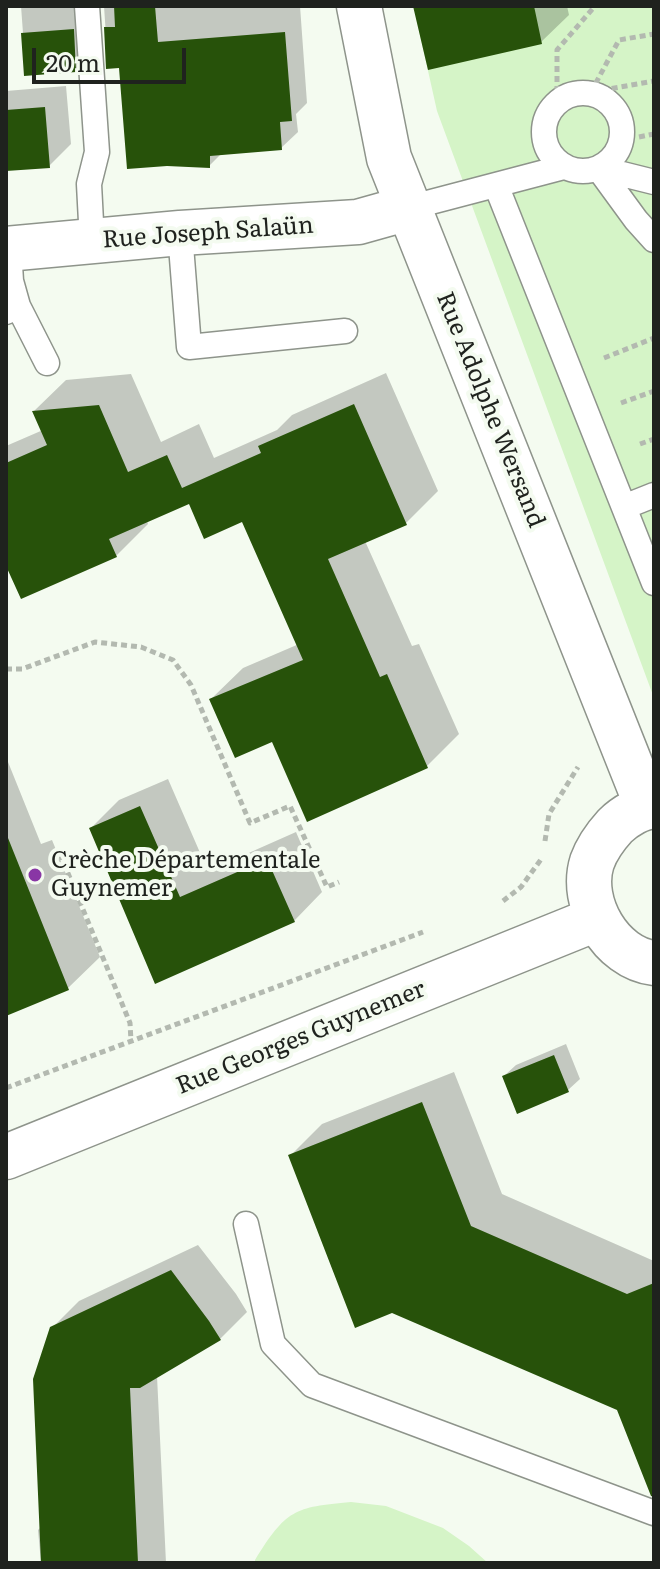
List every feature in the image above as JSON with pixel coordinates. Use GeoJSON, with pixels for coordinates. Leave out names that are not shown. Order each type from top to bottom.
{"type":"FeatureCollection","features":[{"type":"Feature","properties":{"kind":"street","name":"Rue Adolphe Wersand"},"geometry":{"type":"LineString","coordinates":[[359,6],[389,158],[650,806]]}},
{"type":"Feature","properties":{"kind":"street","name":"Rue Joseph Salaün"},"geometry":{"type":"LineString","coordinates":[[8,249],[180,233],[358,222],[408,208]]}},
{"type":"Feature","properties":{"kind":"street"},"geometry":{"type":"LineString","coordinates":[[650,806],[622,819],[603,839],[591,864],[589,893],[596,919],[617,945],[645,962],[654,963]]}},
{"type":"Feature","properties":{"kind":"street","name":"Rue Georges Guynemer"},"geometry":{"type":"LineString","coordinates":[[6,1157],[596,919]]}},
{"type":"Feature","properties":{"kind":"lane"},"geometry":{"type":"LineString","coordinates":[[87,6],[97,152],[89,184],[92,241]]}},
{"type":"Feature","properties":{"kind":"lane"},"geometry":{"type":"LineString","coordinates":[[408,208],[564,167],[587,171],[609,162],[618,152],[623,127],[613,104],[603,97],[591,92],[567,95],[549,111],[544,136],[554,159],[564,167]]}},
{"type":"Feature","properties":{"kind":"lane"},"geometry":{"type":"LineString","coordinates":[[598,168],[654,182]]}},
{"type":"Feature","properties":{"kind":"lane"},"geometry":{"type":"LineString","coordinates":[[598,168],[645,223],[654,240]]}},
{"type":"Feature","properties":{"kind":"lane"},"geometry":{"type":"LineString","coordinates":[[496,185],[654,583]]}},
{"type":"Feature","properties":{"kind":"lane"},"geometry":{"type":"LineString","coordinates":[[180,233],[189,347],[345,331]]}},
{"type":"Feature","properties":{"kind":"lane"},"geometry":{"type":"LineString","coordinates":[[8,249],[12,309],[47,363]]}},
{"type":"Feature","properties":{"kind":"lane"},"geometry":{"type":"LineString","coordinates":[[624,507],[654,495]]}},
{"type":"Feature","properties":{"kind":"lane"},"geometry":{"type":"LineString","coordinates":[[246,1224],[273,1344],[312,1385],[654,1513]]}},
{"type":"Feature","properties":{"kind":"path"},"geometry":{"type":"LineString","coordinates":[[557,102],[557,50],[595,6]]}},
{"type":"Feature","properties":{"kind":"path"},"geometry":{"type":"LineString","coordinates":[[591,92],[619,40],[654,34]]}},
{"type":"Feature","properties":{"kind":"path"},"geometry":{"type":"LineString","coordinates":[[591,92],[654,81]]}},
{"type":"Feature","properties":{"kind":"path"},"geometry":{"type":"LineString","coordinates":[[570,371],[654,338]]}},
{"type":"Feature","properties":{"kind":"path"},"geometry":{"type":"LineString","coordinates":[[6,669],[22,669],[95,642],[141,647],[173,660],[191,685],[250,823],[290,806],[327,887],[339,882]]}},
{"type":"Feature","properties":{"kind":"path"},"geometry":{"type":"LineString","coordinates":[[544,843],[549,814],[580,764]]}},
{"type":"Feature","properties":{"kind":"path"},"geometry":{"type":"LineString","coordinates":[[60,854],[130,1023],[131,1041]]}},
{"type":"Feature","properties":{"kind":"path"},"geometry":{"type":"LineString","coordinates":[[498,905],[521,887],[542,858]]}},
{"type":"Feature","properties":{"kind":"path"},"geometry":{"type":"LineString","coordinates":[[6,1088],[423,932]]}},
{"type":"Feature","properties":{"kind":"green space"},"geometry":{"type":"Polygon","coordinates":[[[460,6],[654,6],[654,698],[437,111],[416,17],[460,6]]]}},
{"type":"Feature","properties":{"kind":"green space"},"geometry":{"type":"Polygon","coordinates":[[[351,1502],[386,1506],[443,1528],[488,1563],[255,1563],[275,1531],[293,1514],[316,1506],[351,1502]]]}},
{"type":"Feature","properties":{"kind":"building"},"geometry":{"type":"Polygon","coordinates":[[[114,6],[155,6],[158,42],[285,32],[292,121],[280,122],[282,150],[210,156],[210,168],[167,166],[127,169],[119,68],[106,69],[104,27],[115,27],[114,6]]]}},
{"type":"Feature","properties":{"kind":"building"},"geometry":{"type":"Polygon","coordinates":[[[413,6],[534,6],[542,44],[428,70],[413,6]]]}},
{"type":"Feature","properties":{"kind":"building"},"geometry":{"type":"Polygon","coordinates":[[[74,29],[76,72],[24,76],[21,33],[74,29]]]}},
{"type":"Feature","properties":{"kind":"building"},"geometry":{"type":"Polygon","coordinates":[[[45,107],[50,168],[6,171],[6,110],[45,107]]]}},
{"type":"Feature","properties":{"kind":"building"},"geometry":{"type":"Polygon","coordinates":[[[354,404],[407,525],[328,559],[380,677],[387,674],[428,768],[307,822],[272,742],[235,758],[209,699],[303,660],[242,522],[204,539],[189,504],[109,539],[117,557],[21,599],[6,566],[6,463],[47,445],[32,411],[99,405],[128,472],[167,455],[182,488],[261,453],[258,446],[354,404]]]}},
{"type":"Feature","properties":{"kind":"building"},"geometry":{"type":"Polygon","coordinates":[[[140,806],[180,897],[267,859],[295,922],[155,984],[89,828],[140,806]]]}},
{"type":"Feature","properties":{"kind":"building"},"geometry":{"type":"Polygon","coordinates":[[[6,838],[69,990],[6,1016],[6,838]]]}},
{"type":"Feature","properties":{"kind":"building"},"geometry":{"type":"Polygon","coordinates":[[[554,1055],[569,1092],[517,1114],[502,1076],[554,1055]]]}},
{"type":"Feature","properties":{"kind":"building"},"geometry":{"type":"Polygon","coordinates":[[[422,1102],[471,1226],[627,1294],[654,1283],[654,1497],[617,1410],[392,1313],[355,1328],[288,1155],[422,1102]]]}},
{"type":"Feature","properties":{"kind":"building"},"geometry":{"type":"Polygon","coordinates":[[[171,1270],[221,1340],[140,1388],[130,1388],[138,1563],[41,1563],[33,1379],[50,1327],[171,1270]]]}},
{"type":"Feature","properties":{"kind":"place","name":"Crèche Départementale Guynemer"},"geometry":{"type":"Point","coordinates":[35,875]}}]}
